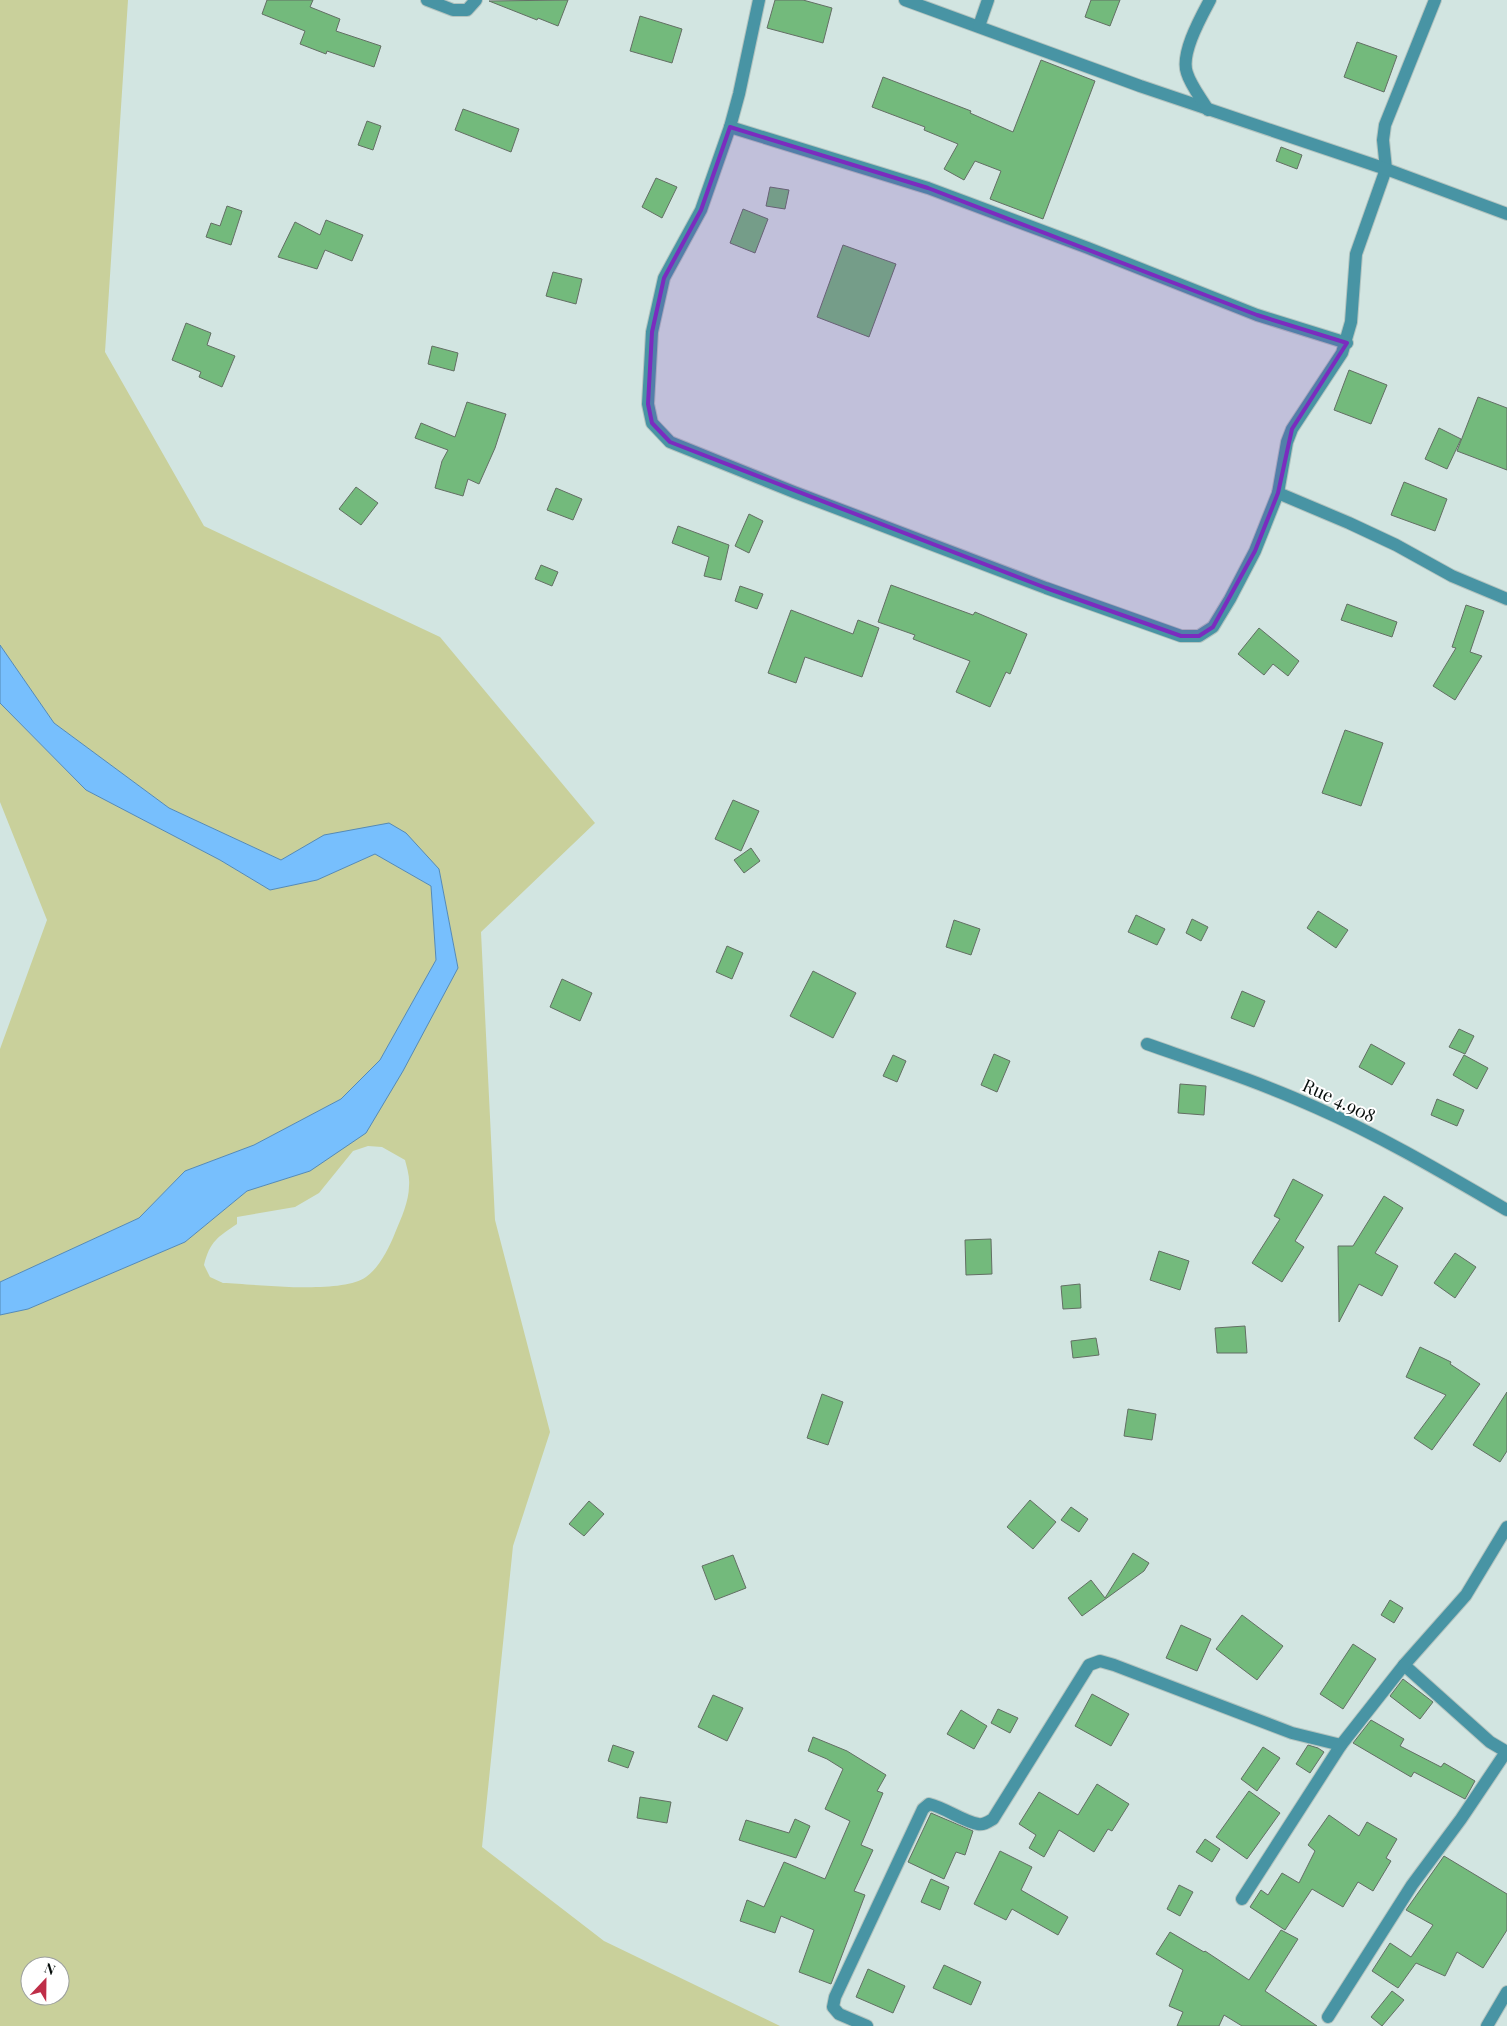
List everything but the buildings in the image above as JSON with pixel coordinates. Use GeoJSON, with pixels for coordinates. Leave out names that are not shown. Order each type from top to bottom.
{"type":"FeatureCollection","features":[{"type":"Feature","properties":{"kind":"street"},"geometry":{"type":"LineString","coordinates":[[427,0],[453,10],[467,10],[476,0]]}},
{"type":"Feature","properties":{"kind":"street"},"geometry":{"type":"LineString","coordinates":[[759,0],[730,127],[701,210],[664,278],[652,332],[648,404],[652,423],[670,442],[794,492],[1037,585],[1181,636],[1198,636],[1213,627],[1230,599],[1256,550],[1278,493],[1287,442],[1292,429],[1342,353],[1351,322],[1356,254],[1386,169],[1383,140],[1385,125],[1435,0]]}},
{"type":"Feature","properties":{"kind":"street"},"geometry":{"type":"LineString","coordinates":[[905,0],[1208,110],[1386,169],[1507,214]]}},
{"type":"Feature","properties":{"kind":"street"},"geometry":{"type":"LineString","coordinates":[[979,26],[988,0]]}},
{"type":"Feature","properties":{"kind":"street"},"geometry":{"type":"LineString","coordinates":[[1208,110],[1186,73],[1185,61],[1190,43],[1210,0]]}},
{"type":"Feature","properties":{"kind":"street"},"geometry":{"type":"LineString","coordinates":[[730,127],[928,188],[1088,248],[1256,315],[1346,342]]}},
{"type":"Feature","properties":{"kind":"street"},"geometry":{"type":"LineString","coordinates":[[1278,493],[1350,523],[1396,545],[1452,576],[1507,599]]}},
{"type":"Feature","properties":{"kind":"street","name":"Rue 4.908"},"geometry":{"type":"LineString","coordinates":[[1147,1044],[1233,1074],[1318,1108],[1429,1164],[1507,1210]]}},
{"type":"Feature","properties":{"kind":"street"},"geometry":{"type":"LineString","coordinates":[[1242,1899],[1341,1745],[1404,1665],[1466,1595],[1507,1527]]}},
{"type":"Feature","properties":{"kind":"street"},"geometry":{"type":"LineString","coordinates":[[867,2026],[839,2014],[833,2007],[835,1998],[923,1809],[929,1804],[937,1806],[978,1824],[986,1823],[993,1819],[1089,1665],[1100,1661],[1114,1665],[1292,1733],[1341,1745]]}},
{"type":"Feature","properties":{"kind":"street"},"geometry":{"type":"LineString","coordinates":[[1328,2017],[1412,1885],[1461,1819],[1507,1752],[1490,1742],[1404,1665]]}},
{"type":"Feature","properties":{"kind":"street"},"geometry":{"type":"LineString","coordinates":[[1487,2026],[1507,1992]]}},
{"type":"Feature","properties":{"kind":"highlighted area"},"geometry":{"type":"Polygon","coordinates":[[[730,127],[928,188],[1257,315],[1347,343],[1292,429],[1278,493],[1255,551],[1213,627],[1199,636],[1181,636],[1046,588],[670,442],[652,423],[648,404],[652,332],[664,278],[701,210],[730,127]]]}},
{"type":"Feature","properties":{"kind":"green space"},"geometry":{"type":"Polygon","coordinates":[[[0,0],[128,0],[105,352],[204,526],[440,637],[595,823],[481,932],[495,1220],[550,1432],[513,1546],[482,1847],[604,1941],[780,2026],[0,2026],[0,1315],[28,1309],[185,1242],[247,1191],[310,1171],[458,967],[439,869],[324,836],[281,860],[169,808],[54,723],[0,645],[0,0]],[[368,1146],[353,1151],[319,1193],[295,1207],[237,1217],[237,1224],[220,1236],[209,1250],[204,1265],[210,1277],[223,1283],[318,1287],[337,1286],[366,1277],[383,1257],[393,1239],[409,1192],[405,1160],[382,1147],[368,1146]]]}},
{"type":"Feature","properties":{"kind":"green space"},"geometry":{"type":"Polygon","coordinates":[[[0,703],[86,790],[220,860],[270,890],[317,880],[375,854],[431,886],[436,960],[380,1060],[341,1099],[254,1145],[185,1171],[139,1218],[0,1282],[0,1049],[47,920],[0,802],[0,703]]]}},
{"type":"Feature","properties":{"kind":"water"},"geometry":{"type":"Polygon","coordinates":[[[0,645],[54,723],[169,808],[281,860],[324,835],[389,823],[406,833],[439,869],[458,968],[403,1071],[366,1133],[310,1171],[247,1191],[185,1242],[28,1309],[0,1315],[0,1282],[139,1218],[185,1171],[254,1145],[341,1099],[380,1060],[436,960],[431,886],[375,854],[317,880],[270,890],[220,860],[86,790],[0,703],[0,645]]]}}]}
